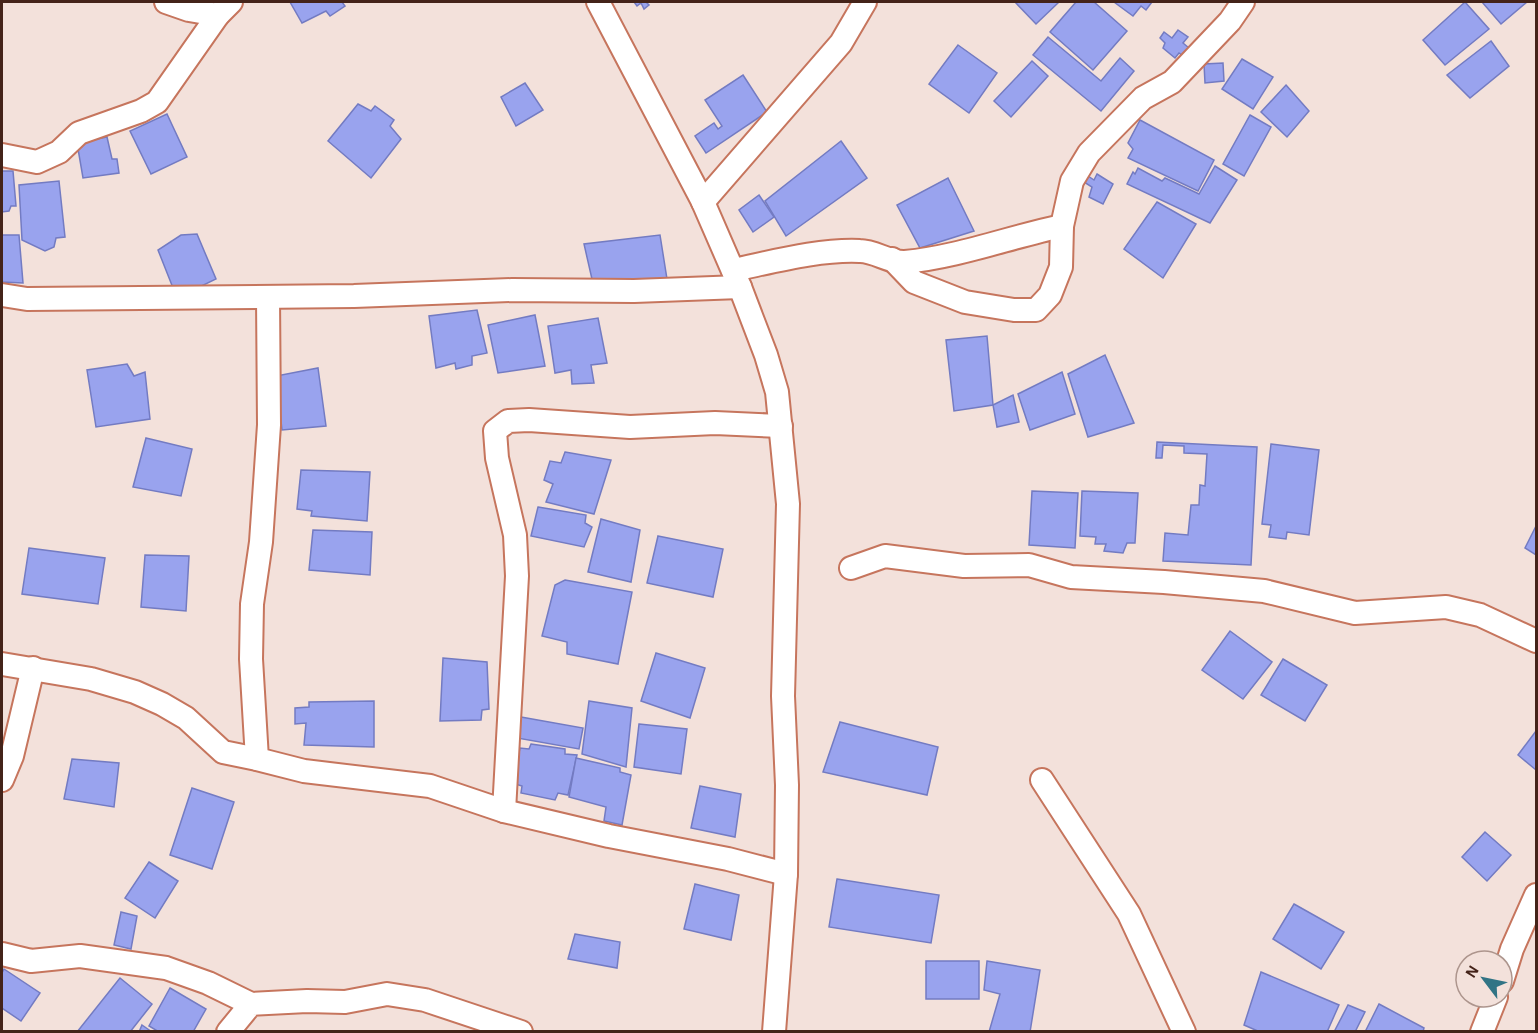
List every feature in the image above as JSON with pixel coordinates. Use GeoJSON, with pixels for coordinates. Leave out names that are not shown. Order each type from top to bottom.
{"type":"FeatureCollection","features":[{"type":"Feature","properties":{"kind":"street"},"geometry":{"type":"LineString","coordinates":[[166,2],[189,10],[225,8]]}},
{"type":"Feature","properties":{"kind":"street"},"geometry":{"type":"LineString","coordinates":[[598,2],[703,202],[766,355],[777,392],[788,504],[783,696],[786,874],[774,1032]]}},
{"type":"Feature","properties":{"kind":"street"},"geometry":{"type":"LineString","coordinates":[[703,202],[841,43],[865,2]]}},
{"type":"Feature","properties":{"kind":"street"},"geometry":{"type":"LineString","coordinates":[[892,259],[914,282],[965,302],[1014,310],[1036,310],[1050,295],[1061,267],[1062,226],[1072,181],[1089,153],[1143,98],[1172,82],[1230,21],[1243,2]]}},
{"type":"Feature","properties":{"kind":"street"},"geometry":{"type":"LineString","coordinates":[[2,155],[37,162],[59,152],[79,133],[141,111],[157,102],[225,8]]}},
{"type":"Feature","properties":{"kind":"street"},"geometry":{"type":"LineString","coordinates":[[2,296],[27,299],[268,297],[512,290],[634,291],[736,278],[798,256],[862,250],[902,262],[959,252],[1025,233],[1062,226]]}},
{"type":"Feature","properties":{"kind":"street"},"geometry":{"type":"LineString","coordinates":[[257,759],[251,659],[252,604],[261,542],[269,425],[268,297]]}},
{"type":"Feature","properties":{"kind":"street"},"geometry":{"type":"LineString","coordinates":[[504,811],[517,576],[515,535],[497,458],[495,431],[507,421],[529,420],[630,426],[715,423],[781,426]]}},
{"type":"Feature","properties":{"kind":"street"},"geometry":{"type":"LineString","coordinates":[[851,568],[885,556],[964,566],[1029,565],[1071,577],[1264,591],[1355,613],[1446,608],[1480,615],[1536,641]]}},
{"type":"Feature","properties":{"kind":"street"},"geometry":{"type":"LineString","coordinates":[[2,664],[92,679],[135,692],[186,718],[224,752],[304,771],[430,786],[504,811],[609,836],[728,859],[786,874]]}},
{"type":"Feature","properties":{"kind":"street"},"geometry":{"type":"LineString","coordinates":[[2,780],[12,756],[33,668]]}},
{"type":"Feature","properties":{"kind":"street"},"geometry":{"type":"LineString","coordinates":[[1042,780],[1129,914],[1184,1032]]}},
{"type":"Feature","properties":{"kind":"street"},"geometry":{"type":"LineString","coordinates":[[1512,949],[1536,895]]}},
{"type":"Feature","properties":{"kind":"street"},"geometry":{"type":"LineString","coordinates":[[2,954],[31,961],[80,956],[166,969],[208,983],[251,1004],[307,1001],[345,1002],[387,994],[425,1000],[521,1032]]}},
{"type":"Feature","properties":{"kind":"street"},"geometry":{"type":"LineString","coordinates":[[228,1032],[251,1004]]}},
{"type":"Feature","properties":{"kind":"street"},"geometry":{"type":"LineString","coordinates":[[1482,1032],[1491,1009]]}},
{"type":"Feature","properties":{"kind":"building"},"geometry":{"type":"Polygon","coordinates":[[[290,2],[342,2],[345,6],[330,16],[326,11],[302,23],[290,2]]]}},
{"type":"Feature","properties":{"kind":"building"},"geometry":{"type":"Polygon","coordinates":[[[634,2],[646,2],[649,5],[644,9],[641,3],[637,6],[634,2]]]}},
{"type":"Feature","properties":{"kind":"building"},"geometry":{"type":"Polygon","coordinates":[[[1015,2],[1059,2],[1036,24],[1015,2]]]}},
{"type":"Feature","properties":{"kind":"building"},"geometry":{"type":"Polygon","coordinates":[[[1076,2],[1094,2],[1127,31],[1093,70],[1050,32],[1076,2]]]}},
{"type":"Feature","properties":{"kind":"building"},"geometry":{"type":"Polygon","coordinates":[[[1114,2],[1152,2],[1146,10],[1141,6],[1133,16],[1114,2]]]}},
{"type":"Feature","properties":{"kind":"building"},"geometry":{"type":"Polygon","coordinates":[[[1465,2],[1489,29],[1445,65],[1423,40],[1465,2]]]}},
{"type":"Feature","properties":{"kind":"building"},"geometry":{"type":"Polygon","coordinates":[[[1482,2],[1527,2],[1501,24],[1482,2]]]}},
{"type":"Feature","properties":{"kind":"building"},"geometry":{"type":"Polygon","coordinates":[[[1178,30],[1188,37],[1183,43],[1189,48],[1183,56],[1179,53],[1175,58],[1163,48],[1165,43],[1160,38],[1164,32],[1172,38],[1178,30]]]}},
{"type":"Feature","properties":{"kind":"building"},"geometry":{"type":"Polygon","coordinates":[[[1048,37],[1101,81],[1120,58],[1134,71],[1101,111],[1033,55],[1048,37]]]}},
{"type":"Feature","properties":{"kind":"building"},"geometry":{"type":"Polygon","coordinates":[[[1491,41],[1509,66],[1470,98],[1447,75],[1491,41]]]}},
{"type":"Feature","properties":{"kind":"building"},"geometry":{"type":"Polygon","coordinates":[[[958,45],[997,73],[969,113],[929,84],[958,45]]]}},
{"type":"Feature","properties":{"kind":"building"},"geometry":{"type":"Polygon","coordinates":[[[1242,59],[1273,77],[1253,109],[1222,89],[1242,59]]]}},
{"type":"Feature","properties":{"kind":"building"},"geometry":{"type":"Polygon","coordinates":[[[1032,61],[1048,76],[1011,117],[994,101],[1032,61]]]}},
{"type":"Feature","properties":{"kind":"building"},"geometry":{"type":"Polygon","coordinates":[[[1223,63],[1224,81],[1205,83],[1204,64],[1223,63]]]}},
{"type":"Feature","properties":{"kind":"building"},"geometry":{"type":"Polygon","coordinates":[[[743,75],[767,112],[706,153],[695,136],[714,123],[718,129],[722,126],[705,100],[743,75]]]}},
{"type":"Feature","properties":{"kind":"building"},"geometry":{"type":"Polygon","coordinates":[[[525,83],[543,110],[516,126],[501,97],[525,83]]]}},
{"type":"Feature","properties":{"kind":"building"},"geometry":{"type":"Polygon","coordinates":[[[1286,85],[1309,111],[1287,137],[1261,112],[1286,85]]]}},
{"type":"Feature","properties":{"kind":"building"},"geometry":{"type":"Polygon","coordinates":[[[358,104],[371,111],[375,106],[394,120],[390,126],[401,139],[371,178],[328,141],[358,104]]]}},
{"type":"Feature","properties":{"kind":"building"},"geometry":{"type":"Polygon","coordinates":[[[167,114],[187,157],[151,174],[130,131],[167,114]]]}},
{"type":"Feature","properties":{"kind":"building"},"geometry":{"type":"Polygon","coordinates":[[[1250,115],[1271,127],[1244,176],[1223,164],[1250,115]]]}},
{"type":"Feature","properties":{"kind":"building"},"geometry":{"type":"Polygon","coordinates":[[[1140,120],[1214,160],[1198,191],[1128,158],[1133,149],[1128,143],[1140,120]]]}},
{"type":"Feature","properties":{"kind":"building"},"geometry":{"type":"Polygon","coordinates":[[[107,137],[112,159],[117,159],[119,173],[83,178],[77,143],[107,137]]]}},
{"type":"Feature","properties":{"kind":"building"},"geometry":{"type":"Polygon","coordinates":[[[841,141],[867,178],[786,236],[765,201],[841,141]]]}},
{"type":"Feature","properties":{"kind":"building"},"geometry":{"type":"Polygon","coordinates":[[[1215,166],[1237,180],[1210,223],[1127,184],[1133,172],[1135,174],[1138,168],[1162,181],[1165,178],[1199,194],[1215,166]]]}},
{"type":"Feature","properties":{"kind":"building"},"geometry":{"type":"Polygon","coordinates":[[[2,171],[13,171],[16,206],[11,206],[9,211],[2,212],[2,171]]]}},
{"type":"Feature","properties":{"kind":"building"},"geometry":{"type":"Polygon","coordinates":[[[1097,174],[1113,184],[1103,204],[1089,197],[1092,187],[1084,182],[1088,176],[1094,180],[1097,174]]]}},
{"type":"Feature","properties":{"kind":"building"},"geometry":{"type":"Polygon","coordinates":[[[948,178],[974,231],[920,248],[897,205],[948,178]]]}},
{"type":"Feature","properties":{"kind":"building"},"geometry":{"type":"Polygon","coordinates":[[[59,181],[65,237],[56,238],[54,247],[45,251],[22,240],[19,185],[59,181]]]}},
{"type":"Feature","properties":{"kind":"building"},"geometry":{"type":"Polygon","coordinates":[[[759,195],[774,217],[753,232],[739,210],[759,195]]]}},
{"type":"Feature","properties":{"kind":"building"},"geometry":{"type":"Polygon","coordinates":[[[1157,202],[1196,224],[1163,278],[1124,249],[1157,202]]]}},
{"type":"Feature","properties":{"kind":"building"},"geometry":{"type":"Polygon","coordinates":[[[197,234],[216,279],[177,298],[158,250],[181,235],[197,234]]]}},
{"type":"Feature","properties":{"kind":"building"},"geometry":{"type":"Polygon","coordinates":[[[2,235],[19,235],[23,283],[2,282],[2,235]]]}},
{"type":"Feature","properties":{"kind":"building"},"geometry":{"type":"Polygon","coordinates":[[[660,235],[667,279],[594,288],[584,244],[660,235]]]}},
{"type":"Feature","properties":{"kind":"building"},"geometry":{"type":"Polygon","coordinates":[[[477,310],[487,353],[472,356],[472,365],[456,369],[455,363],[436,368],[429,316],[477,310]]]}},
{"type":"Feature","properties":{"kind":"building"},"geometry":{"type":"Polygon","coordinates":[[[535,315],[545,366],[498,373],[488,325],[535,315]]]}},
{"type":"Feature","properties":{"kind":"building"},"geometry":{"type":"Polygon","coordinates":[[[598,318],[607,363],[591,365],[594,383],[572,384],[571,370],[555,373],[548,326],[598,318]]]}},
{"type":"Feature","properties":{"kind":"building"},"geometry":{"type":"Polygon","coordinates":[[[987,336],[993,405],[954,411],[946,340],[987,336]]]}},
{"type":"Feature","properties":{"kind":"building"},"geometry":{"type":"Polygon","coordinates":[[[1105,355],[1134,423],[1088,437],[1068,374],[1105,355]]]}},
{"type":"Feature","properties":{"kind":"building"},"geometry":{"type":"Polygon","coordinates":[[[127,364],[134,376],[145,372],[150,419],[96,427],[87,370],[127,364]]]}},
{"type":"Feature","properties":{"kind":"building"},"geometry":{"type":"Polygon","coordinates":[[[318,368],[326,426],[282,430],[276,376],[318,368]]]}},
{"type":"Feature","properties":{"kind":"building"},"geometry":{"type":"Polygon","coordinates":[[[1062,372],[1075,414],[1030,430],[1018,394],[1062,372]]]}},
{"type":"Feature","properties":{"kind":"building"},"geometry":{"type":"Polygon","coordinates":[[[1013,395],[1019,422],[997,427],[993,405],[1013,395]]]}},
{"type":"Feature","properties":{"kind":"building"},"geometry":{"type":"Polygon","coordinates":[[[146,438],[192,449],[181,496],[133,487],[146,438]]]}},
{"type":"Feature","properties":{"kind":"building"},"geometry":{"type":"Polygon","coordinates":[[[1157,442],[1257,447],[1251,565],[1163,561],[1165,533],[1188,535],[1191,505],[1199,505],[1200,485],[1205,486],[1207,454],[1184,453],[1184,446],[1163,445],[1162,458],[1156,458],[1157,442]]]}},
{"type":"Feature","properties":{"kind":"building"},"geometry":{"type":"Polygon","coordinates":[[[1271,444],[1319,450],[1309,535],[1287,532],[1286,539],[1269,537],[1271,525],[1262,524],[1271,444]]]}},
{"type":"Feature","properties":{"kind":"building"},"geometry":{"type":"Polygon","coordinates":[[[565,452],[611,460],[594,514],[546,502],[553,484],[544,480],[550,461],[561,463],[565,452]]]}},
{"type":"Feature","properties":{"kind":"building"},"geometry":{"type":"Polygon","coordinates":[[[301,470],[370,472],[367,521],[311,516],[312,511],[297,509],[301,470]]]}},
{"type":"Feature","properties":{"kind":"building"},"geometry":{"type":"Polygon","coordinates":[[[1032,491],[1078,493],[1075,548],[1029,545],[1032,491]]]}},
{"type":"Feature","properties":{"kind":"building"},"geometry":{"type":"Polygon","coordinates":[[[1082,491],[1138,493],[1135,543],[1127,543],[1123,553],[1104,551],[1106,544],[1095,544],[1096,537],[1080,536],[1082,491]]]}},
{"type":"Feature","properties":{"kind":"building"},"geometry":{"type":"Polygon","coordinates":[[[538,507],[586,515],[585,523],[592,527],[584,547],[531,536],[538,507]]]}},
{"type":"Feature","properties":{"kind":"building"},"geometry":{"type":"Polygon","coordinates":[[[601,519],[640,530],[631,582],[588,572],[601,519]]]}},
{"type":"Feature","properties":{"kind":"building"},"geometry":{"type":"Polygon","coordinates":[[[1536,526],[1536,555],[1525,548],[1536,526]]]}},
{"type":"Feature","properties":{"kind":"building"},"geometry":{"type":"Polygon","coordinates":[[[313,530],[372,532],[370,575],[309,570],[313,530]]]}},
{"type":"Feature","properties":{"kind":"building"},"geometry":{"type":"Polygon","coordinates":[[[658,536],[723,549],[713,597],[647,583],[658,536]]]}},
{"type":"Feature","properties":{"kind":"building"},"geometry":{"type":"Polygon","coordinates":[[[29,548],[105,558],[98,604],[22,594],[29,548]]]}},
{"type":"Feature","properties":{"kind":"building"},"geometry":{"type":"Polygon","coordinates":[[[145,555],[189,556],[186,611],[141,607],[145,555]]]}},
{"type":"Feature","properties":{"kind":"building"},"geometry":{"type":"Polygon","coordinates":[[[565,580],[632,592],[618,664],[567,654],[567,642],[542,636],[555,585],[565,580]]]}},
{"type":"Feature","properties":{"kind":"building"},"geometry":{"type":"Polygon","coordinates":[[[1230,631],[1272,662],[1243,699],[1202,670],[1230,631]]]}},
{"type":"Feature","properties":{"kind":"building"},"geometry":{"type":"Polygon","coordinates":[[[656,653],[705,668],[690,718],[641,701],[656,653]]]}},
{"type":"Feature","properties":{"kind":"building"},"geometry":{"type":"Polygon","coordinates":[[[443,658],[487,662],[489,709],[482,710],[481,720],[440,721],[443,658]]]}},
{"type":"Feature","properties":{"kind":"building"},"geometry":{"type":"Polygon","coordinates":[[[1283,659],[1327,685],[1305,721],[1261,695],[1283,659]]]}},
{"type":"Feature","properties":{"kind":"building"},"geometry":{"type":"Polygon","coordinates":[[[374,701],[374,747],[304,745],[306,723],[295,724],[295,708],[309,707],[309,702],[374,701]]]}},
{"type":"Feature","properties":{"kind":"building"},"geometry":{"type":"Polygon","coordinates":[[[589,701],[632,708],[626,767],[582,754],[589,701]]]}},
{"type":"Feature","properties":{"kind":"building"},"geometry":{"type":"Polygon","coordinates":[[[521,717],[583,728],[579,749],[517,738],[521,717]]]}},
{"type":"Feature","properties":{"kind":"building"},"geometry":{"type":"Polygon","coordinates":[[[840,722],[938,747],[927,795],[823,772],[840,722]]]}},
{"type":"Feature","properties":{"kind":"building"},"geometry":{"type":"Polygon","coordinates":[[[639,724],[687,729],[681,774],[634,767],[639,724]]]}},
{"type":"Feature","properties":{"kind":"building"},"geometry":{"type":"Polygon","coordinates":[[[1536,731],[1536,770],[1518,755],[1536,731]]]}},
{"type":"Feature","properties":{"kind":"building"},"geometry":{"type":"Polygon","coordinates":[[[531,744],[565,749],[565,754],[577,755],[568,795],[558,793],[555,800],[521,793],[522,786],[512,783],[520,748],[529,749],[531,744]]]}},
{"type":"Feature","properties":{"kind":"building"},"geometry":{"type":"Polygon","coordinates":[[[576,758],[620,768],[620,772],[631,775],[622,825],[604,821],[606,807],[569,797],[576,758]]]}},
{"type":"Feature","properties":{"kind":"building"},"geometry":{"type":"Polygon","coordinates":[[[72,759],[119,763],[114,807],[64,799],[72,759]]]}},
{"type":"Feature","properties":{"kind":"building"},"geometry":{"type":"Polygon","coordinates":[[[700,786],[741,794],[735,837],[691,828],[700,786]]]}},
{"type":"Feature","properties":{"kind":"building"},"geometry":{"type":"Polygon","coordinates":[[[192,788],[234,802],[212,869],[170,855],[192,788]]]}},
{"type":"Feature","properties":{"kind":"building"},"geometry":{"type":"Polygon","coordinates":[[[1485,832],[1511,855],[1487,881],[1462,857],[1485,832]]]}},
{"type":"Feature","properties":{"kind":"building"},"geometry":{"type":"Polygon","coordinates":[[[149,862],[178,881],[155,918],[125,898],[149,862]]]}},
{"type":"Feature","properties":{"kind":"building"},"geometry":{"type":"Polygon","coordinates":[[[837,879],[939,895],[931,943],[829,927],[837,879]]]}},
{"type":"Feature","properties":{"kind":"building"},"geometry":{"type":"Polygon","coordinates":[[[695,884],[739,895],[731,940],[684,929],[695,884]]]}},
{"type":"Feature","properties":{"kind":"building"},"geometry":{"type":"Polygon","coordinates":[[[1294,904],[1344,932],[1321,969],[1273,939],[1294,904]]]}},
{"type":"Feature","properties":{"kind":"building"},"geometry":{"type":"Polygon","coordinates":[[[121,912],[137,916],[131,949],[114,945],[121,912]]]}},
{"type":"Feature","properties":{"kind":"building"},"geometry":{"type":"Polygon","coordinates":[[[575,934],[620,942],[617,968],[568,959],[575,934]]]}},
{"type":"Feature","properties":{"kind":"building"},"geometry":{"type":"Polygon","coordinates":[[[926,961],[979,961],[979,999],[926,999],[926,961]]]}},
{"type":"Feature","properties":{"kind":"building"},"geometry":{"type":"Polygon","coordinates":[[[987,961],[1040,970],[1030,1032],[989,1032],[1000,994],[984,990],[987,961]]]}},
{"type":"Feature","properties":{"kind":"building"},"geometry":{"type":"Polygon","coordinates":[[[4,969],[40,993],[21,1021],[2,1008],[4,969]]]}},
{"type":"Feature","properties":{"kind":"building"},"geometry":{"type":"Polygon","coordinates":[[[1261,972],[1339,1005],[1327,1032],[1260,1032],[1244,1025],[1261,972]]]}},
{"type":"Feature","properties":{"kind":"building"},"geometry":{"type":"Polygon","coordinates":[[[120,978],[152,1004],[130,1032],[77,1032],[120,978]]]}},
{"type":"Feature","properties":{"kind":"building"},"geometry":{"type":"Polygon","coordinates":[[[170,988],[206,1009],[193,1032],[159,1032],[149,1026],[170,988]]]}},
{"type":"Feature","properties":{"kind":"building"},"geometry":{"type":"Polygon","coordinates":[[[1379,1004],[1424,1028],[1423,1032],[1365,1032],[1379,1004]]]}},
{"type":"Feature","properties":{"kind":"building"},"geometry":{"type":"Polygon","coordinates":[[[1348,1005],[1365,1012],[1355,1032],[1334,1032],[1348,1005]]]}},
{"type":"Feature","properties":{"kind":"building"},"geometry":{"type":"Polygon","coordinates":[[[142,1025],[152,1032],[139,1032],[142,1025]]]}}]}
